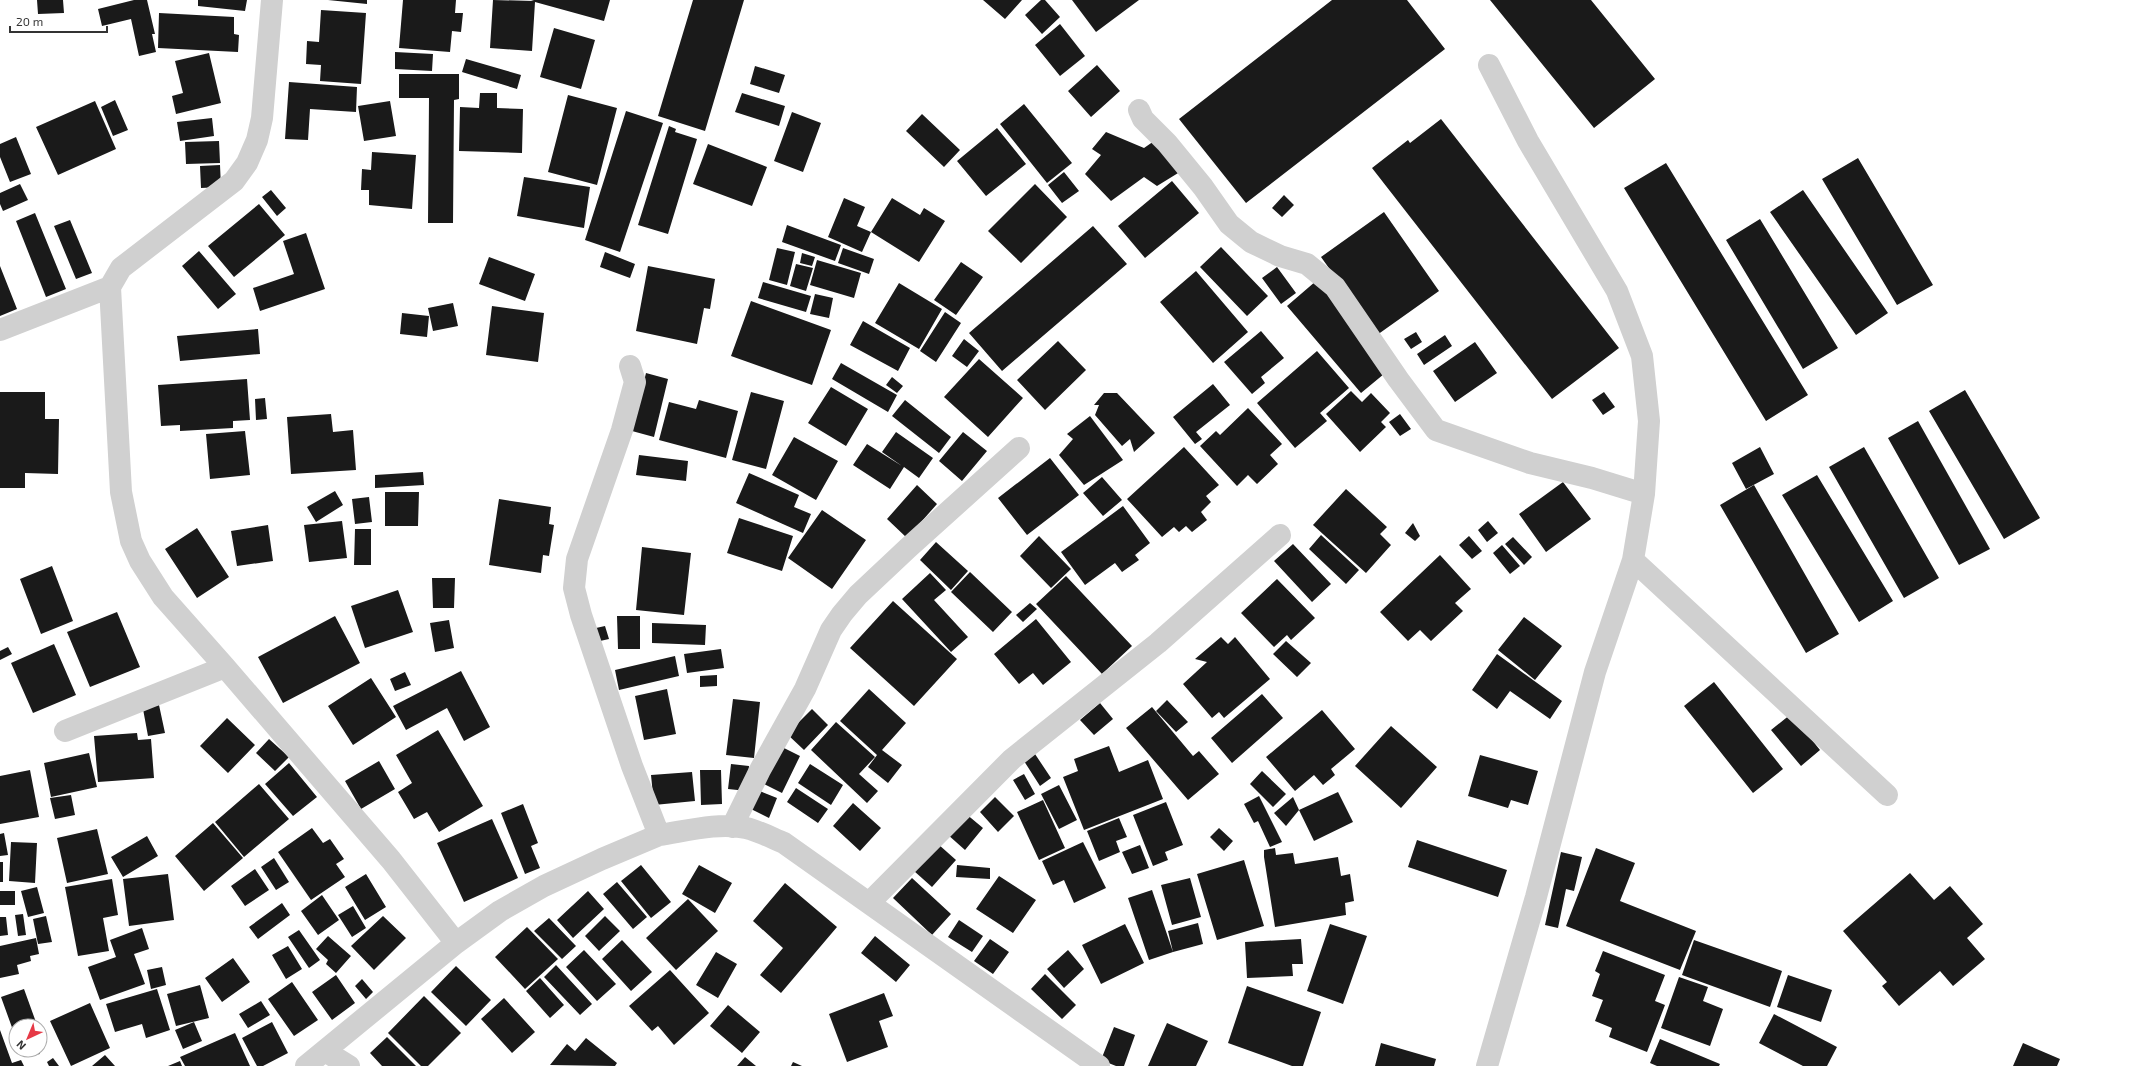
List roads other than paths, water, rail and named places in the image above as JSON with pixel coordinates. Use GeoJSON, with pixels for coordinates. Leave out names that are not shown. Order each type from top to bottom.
{"type":"FeatureCollection","features":[{"type":"Feature","properties":{"kind":"street"},"geometry":{"type":"LineString","coordinates":[[272,0],[262,118],[257,140],[247,163],[234,181],[121,268],[110,287],[121,492],[131,541],[149,577],[163,597],[390,860],[456,943]]}},
{"type":"Feature","properties":{"kind":"street"},"geometry":{"type":"LineString","coordinates":[[1487,1066],[1536,897],[1596,672],[1633,560],[1644,494],[1649,421],[1642,356],[1617,291],[1528,141],[1489,65]]}},
{"type":"Feature","properties":{"kind":"street"},"geometry":{"type":"LineString","coordinates":[[1139,110],[1144,119],[1167,143],[1203,187],[1229,224],[1251,242],[1280,256],[1307,264],[1335,287],[1398,379],[1436,430],[1530,463],[1592,478],[1644,494]]}},
{"type":"Feature","properties":{"kind":"street"},"geometry":{"type":"LineString","coordinates":[[0,330],[110,287]]}},
{"type":"Feature","properties":{"kind":"street"},"geometry":{"type":"LineString","coordinates":[[630,366],[635,382],[622,430],[577,559],[574,588],[585,628],[627,751],[659,835]]}},
{"type":"Feature","properties":{"kind":"street"},"geometry":{"type":"LineString","coordinates":[[732,827],[760,770],[805,689],[831,630],[842,614],[858,595],[908,548],[1019,448]]}},
{"type":"Feature","properties":{"kind":"street"},"geometry":{"type":"LineString","coordinates":[[869,903],[1012,758],[1158,643],[1280,535]]}},
{"type":"Feature","properties":{"kind":"street"},"geometry":{"type":"LineString","coordinates":[[1633,560],[1887,795]]}},
{"type":"Feature","properties":{"kind":"street"},"geometry":{"type":"LineString","coordinates":[[64,731],[225,667]]}},
{"type":"Feature","properties":{"kind":"street"},"geometry":{"type":"LineString","coordinates":[[306,1066],[456,943],[500,911],[544,886],[659,835],[693,830],[732,827],[747,828],[784,843],[1099,1066]]}},
{"type":"Feature","properties":{"kind":"street"},"geometry":{"type":"LineString","coordinates":[[325,1051],[349,1066]]}}]}
